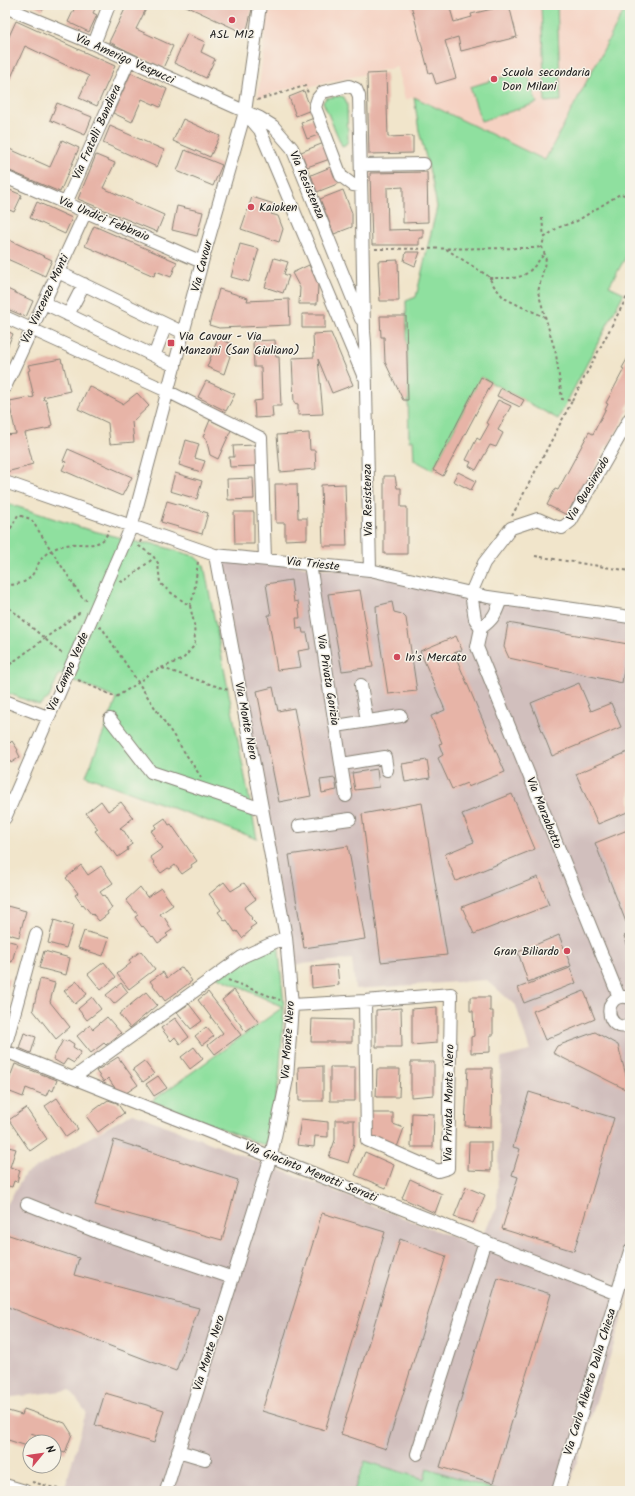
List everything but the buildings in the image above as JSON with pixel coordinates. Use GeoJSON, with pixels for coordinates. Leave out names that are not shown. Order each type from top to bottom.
{"type":"FeatureCollection","features":[{"type":"Feature","properties":{"kind":"street"},"geometry":{"type":"LineString","coordinates":[[94,44],[109,5]]}},
{"type":"Feature","properties":{"kind":"street","name":"Via Cavour"},"geometry":{"type":"LineString","coordinates":[[137,527],[167,391],[246,108],[260,5]]}},
{"type":"Feature","properties":{"kind":"street","name":"Via Amerigo Vespucci"},"geometry":{"type":"LineString","coordinates":[[9,10],[246,108]]}},
{"type":"Feature","properties":{"kind":"street","name":"Via Fratelli Bandiera"},"geometry":{"type":"LineString","coordinates":[[66,203],[129,60]]}},
{"type":"Feature","properties":{"kind":"street","name":"Via Resistenza"},"geometry":{"type":"LineString","coordinates":[[318,98],[323,92],[349,86],[356,89],[359,96],[370,570]]}},
{"type":"Feature","properties":{"kind":"street"},"geometry":{"type":"LineString","coordinates":[[318,98],[315,108],[341,176],[353,185],[361,186]]}},
{"type":"Feature","properties":{"kind":"street","name":"Via Resistenza"},"geometry":{"type":"LineString","coordinates":[[246,108],[273,126],[292,148],[358,310],[364,331]]}},
{"type":"Feature","properties":{"kind":"street","name":"Via Resistenza"},"geometry":{"type":"LineString","coordinates":[[246,108],[260,130],[272,157],[366,382]]}},
{"type":"Feature","properties":{"kind":"street"},"geometry":{"type":"LineString","coordinates":[[272,157],[279,147],[292,148]]}},
{"type":"Feature","properties":{"kind":"street"},"geometry":{"type":"LineString","coordinates":[[361,165],[424,164]]}},
{"type":"Feature","properties":{"kind":"street","name":"Via Undici Febbraio"},"geometry":{"type":"LineString","coordinates":[[5,177],[202,262]]}},
{"type":"Feature","properties":{"kind":"street","name":"Via Vincenzo Monti"},"geometry":{"type":"LineString","coordinates":[[5,388],[86,211]]}},
{"type":"Feature","properties":{"kind":"street"},"geometry":{"type":"LineString","coordinates":[[58,272],[184,333]]}},
{"type":"Feature","properties":{"kind":"street"},"geometry":{"type":"LineString","coordinates":[[68,315],[84,284]]}},
{"type":"Feature","properties":{"kind":"street"},"geometry":{"type":"LineString","coordinates":[[44,303],[175,366]]}},
{"type":"Feature","properties":{"kind":"street"},"geometry":{"type":"LineString","coordinates":[[5,317],[167,391],[261,438],[265,559]]}},
{"type":"Feature","properties":{"kind":"street"},"geometry":{"type":"LineString","coordinates":[[154,356],[166,325]]}},
{"type":"Feature","properties":{"kind":"street","name":"Via Quasimodo"},"geometry":{"type":"LineString","coordinates":[[471,593],[484,563],[511,528],[538,518],[554,526],[562,528],[572,521],[630,418]]}},
{"type":"Feature","properties":{"kind":"street","name":"Via Trieste"},"geometry":{"type":"LineString","coordinates":[[5,482],[215,555],[370,570],[501,599],[630,617]]}},
{"type":"Feature","properties":{"kind":"street","name":"Via Campo Verde"},"geometry":{"type":"LineString","coordinates":[[5,818],[109,577],[137,527]]}},
{"type":"Feature","properties":{"kind":"street","name":"Via Monte Nero"},"geometry":{"type":"LineString","coordinates":[[166,1491],[271,1156],[287,1079],[292,1005],[286,937],[215,555]]}},
{"type":"Feature","properties":{"kind":"street","name":"Via Privata Gorizia"},"geometry":{"type":"LineString","coordinates":[[310,564],[346,796]]}},
{"type":"Feature","properties":{"kind":"street"},"geometry":{"type":"LineString","coordinates":[[471,593],[475,619],[481,628],[491,621],[497,612],[501,599]]}},
{"type":"Feature","properties":{"kind":"street","name":"Via Marzabotto"},"geometry":{"type":"LineString","coordinates":[[481,628],[477,647],[625,997],[611,1003],[609,1012],[610,1017],[617,1025],[630,1025]]}},
{"type":"Feature","properties":{"kind":"street"},"geometry":{"type":"LineString","coordinates":[[361,685],[367,721]]}},
{"type":"Feature","properties":{"kind":"street"},"geometry":{"type":"LineString","coordinates":[[5,701],[48,717]]}},
{"type":"Feature","properties":{"kind":"street"},"geometry":{"type":"LineString","coordinates":[[336,726],[401,716]]}},
{"type":"Feature","properties":{"kind":"street"},"geometry":{"type":"LineString","coordinates":[[110,719],[151,772],[262,809]]}},
{"type":"Feature","properties":{"kind":"street"},"geometry":{"type":"LineString","coordinates":[[342,764],[386,757],[387,770]]}},
{"type":"Feature","properties":{"kind":"street"},"geometry":{"type":"LineString","coordinates":[[300,826],[350,819]]}},
{"type":"Feature","properties":{"kind":"street"},"geometry":{"type":"LineString","coordinates":[[5,1047],[36,934]]}},
{"type":"Feature","properties":{"kind":"street"},"geometry":{"type":"LineString","coordinates":[[73,1078],[242,957],[286,937]]}},
{"type":"Feature","properties":{"kind":"street","name":"Via Privata Monte Nero"},"geometry":{"type":"LineString","coordinates":[[292,1005],[451,994],[448,1168],[438,1171],[367,1140],[365,1001]]}},
{"type":"Feature","properties":{"kind":"street","name":"Via Giacinto Menotti Serrati"},"geometry":{"type":"LineString","coordinates":[[5,1051],[617,1294]]}},
{"type":"Feature","properties":{"kind":"street"},"geometry":{"type":"LineString","coordinates":[[27,1204],[97,1232],[233,1278]]}},
{"type":"Feature","properties":{"kind":"street"},"geometry":{"type":"LineString","coordinates":[[417,1454],[485,1241]]}},
{"type":"Feature","properties":{"kind":"street","name":"Via Carlo Alberto Dalla Chiesa"},"geometry":{"type":"LineString","coordinates":[[558,1491],[630,1251]]}},
{"type":"Feature","properties":{"kind":"street"},"geometry":{"type":"LineString","coordinates":[[178,1451],[205,1459]]}},
{"type":"Feature","properties":{"kind":"street"},"geometry":{"type":"LineString","coordinates":[[5,1485],[26,1486]]}},
{"type":"Feature","properties":{"kind":"path"},"geometry":{"type":"LineString","coordinates":[[246,108],[305,86],[308,94],[318,98]]}},
{"type":"Feature","properties":{"kind":"path"},"geometry":{"type":"LineString","coordinates":[[544,238],[557,228],[577,221],[620,194],[630,196]]}},
{"type":"Feature","properties":{"kind":"path"},"geometry":{"type":"LineString","coordinates":[[542,218],[544,238],[542,247],[546,258],[538,292],[556,354],[562,399],[572,401]]}},
{"type":"Feature","properties":{"kind":"path"},"geometry":{"type":"LineString","coordinates":[[362,249],[542,247]]}},
{"type":"Feature","properties":{"kind":"path"},"geometry":{"type":"LineString","coordinates":[[445,249],[488,276],[504,298],[545,317]]}},
{"type":"Feature","properties":{"kind":"path"},"geometry":{"type":"LineString","coordinates":[[489,278],[519,278],[527,275],[545,254]]}},
{"type":"Feature","properties":{"kind":"path"},"geometry":{"type":"LineString","coordinates":[[511,520],[628,295],[630,279]]}},
{"type":"Feature","properties":{"kind":"path"},"geometry":{"type":"LineString","coordinates":[[5,538],[18,515],[31,519],[83,599],[98,604]]}},
{"type":"Feature","properties":{"kind":"path"},"geometry":{"type":"LineString","coordinates":[[5,586],[24,583],[32,577],[37,566],[51,550],[73,544],[99,543],[104,539],[113,519]]}},
{"type":"Feature","properties":{"kind":"path"},"geometry":{"type":"LineString","coordinates":[[137,527],[139,546],[158,563],[160,583],[190,606]]}},
{"type":"Feature","properties":{"kind":"path"},"geometry":{"type":"LineString","coordinates":[[78,680],[116,697],[138,683],[151,672],[183,659],[195,643],[194,623],[190,606],[194,594],[198,563],[202,550]]}},
{"type":"Feature","properties":{"kind":"path"},"geometry":{"type":"LineString","coordinates":[[535,556],[630,571]]}},
{"type":"Feature","properties":{"kind":"path"},"geometry":{"type":"LineString","coordinates":[[109,577],[123,582],[154,558]]}},
{"type":"Feature","properties":{"kind":"path"},"geometry":{"type":"LineString","coordinates":[[5,604],[46,638],[60,652],[75,656]]}},
{"type":"Feature","properties":{"kind":"path"},"geometry":{"type":"LineString","coordinates":[[5,668],[79,613],[102,628],[211,791]]}},
{"type":"Feature","properties":{"kind":"path"},"geometry":{"type":"LineString","coordinates":[[161,667],[232,691],[231,684],[239,682]]}},
{"type":"Feature","properties":{"kind":"path"},"geometry":{"type":"LineString","coordinates":[[216,976],[292,1005]]}},
{"type":"Feature","properties":{"kind":"path"},"geometry":{"type":"LineString","coordinates":[[26,1486],[66,1491]]}},
{"type":"Feature","properties":{"kind":"shaded area","name":"Scuola secondaria Don Milani"},"geometry":{"type":"Polygon","coordinates":[[[268,5],[627,5],[545,160],[414,97],[405,100],[397,67],[308,87],[306,83],[258,98],[268,5]]]}},
{"type":"Feature","properties":{"kind":"shaded area"},"geometry":{"type":"Polygon","coordinates":[[[219,558],[370,573],[630,621],[630,1292],[568,1491],[498,1491],[427,1468],[424,1479],[365,1461],[354,1491],[64,1491],[86,1412],[70,1390],[5,1398],[5,1208],[25,1174],[133,1113],[476,1246],[497,1208],[501,1058],[530,1051],[516,1006],[487,980],[355,989],[352,959],[292,965],[219,558]]]}},
{"type":"Feature","properties":{"kind":"green space"},"geometry":{"type":"Polygon","coordinates":[[[541,5],[557,5],[561,101],[545,102],[541,5]]]}},
{"type":"Feature","properties":{"kind":"green space"},"geometry":{"type":"Polygon","coordinates":[[[627,5],[630,5],[630,250],[609,286],[624,293],[558,419],[481,377],[433,470],[414,460],[413,440],[409,441],[406,301],[416,297],[437,207],[432,180],[419,131],[414,97],[545,160],[627,5]]]}},
{"type":"Feature","properties":{"kind":"green space"},"geometry":{"type":"Polygon","coordinates":[[[526,70],[537,103],[481,121],[470,87],[526,70]]]}},
{"type":"Feature","properties":{"kind":"green space"},"geometry":{"type":"Polygon","coordinates":[[[340,96],[344,97],[347,104],[348,141],[342,146],[323,102],[326,98],[340,96]]]}},
{"type":"Feature","properties":{"kind":"green space"},"geometry":{"type":"Polygon","coordinates":[[[9,504],[86,529],[141,543],[150,543],[194,556],[204,565],[257,839],[86,776],[117,699],[59,674],[49,698],[39,705],[5,692],[5,514],[9,504]]]}},
{"type":"Feature","properties":{"kind":"green space"},"geometry":{"type":"Polygon","coordinates":[[[278,940],[284,1007],[279,1080],[266,1146],[152,1101],[283,1007],[216,976],[278,940]]]}},
{"type":"Feature","properties":{"kind":"green space"},"geometry":{"type":"Polygon","coordinates":[[[365,1461],[424,1479],[427,1468],[498,1491],[354,1491],[365,1461]]]}},
{"type":"Feature","properties":{"kind":"place","name":"ASL MI2"},"geometry":{"type":"Point","coordinates":[232,20]}},
{"type":"Feature","properties":{"kind":"place","name":"Scuola secondaria Don Milani"},"geometry":{"type":"Point","coordinates":[494,79]}},
{"type":"Feature","properties":{"kind":"place","name":"Kaioken"},"geometry":{"type":"Point","coordinates":[251,207]}},
{"type":"Feature","properties":{"kind":"place","name":"Via Cavour - Via Manzoni (San Giuliano)"},"geometry":{"type":"Point","coordinates":[171,343]}},
{"type":"Feature","properties":{"kind":"place","name":"In's Mercato"},"geometry":{"type":"Point","coordinates":[397,657]}},
{"type":"Feature","properties":{"kind":"place","name":"Gran Biliardo"},"geometry":{"type":"Point","coordinates":[567,951]}}]}
